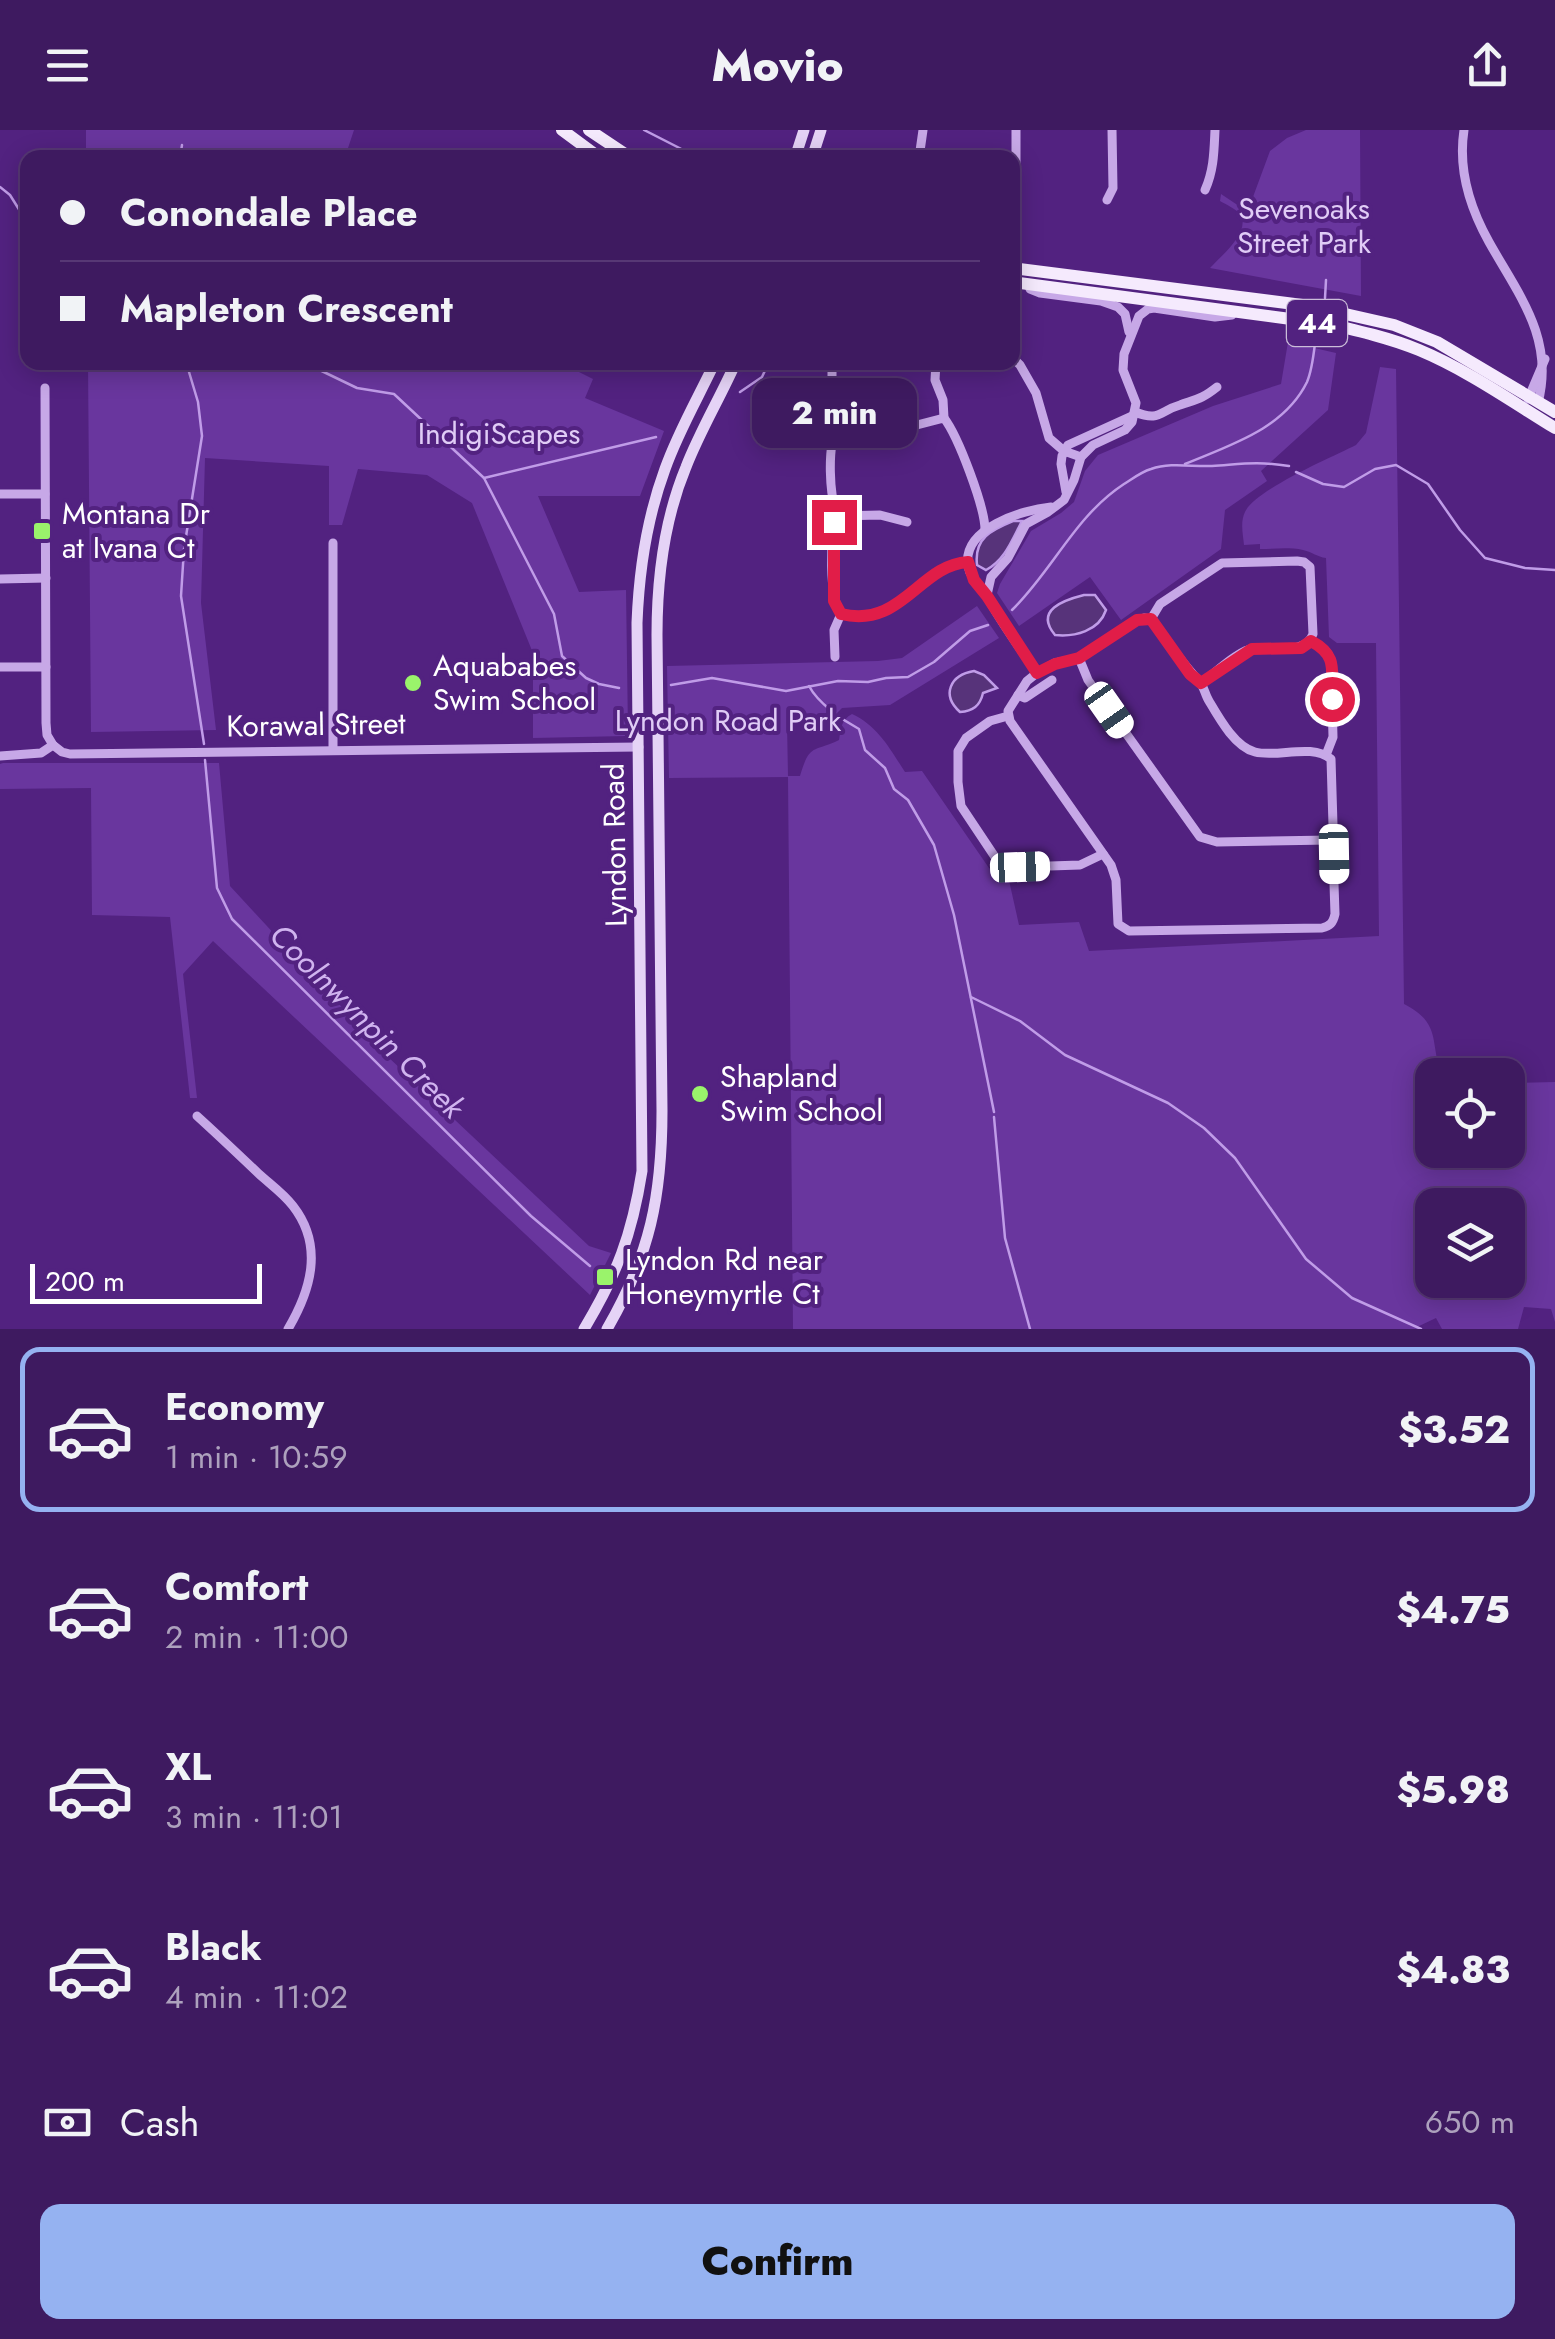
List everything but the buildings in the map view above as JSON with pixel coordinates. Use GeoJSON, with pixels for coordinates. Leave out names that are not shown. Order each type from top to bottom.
{"type":"FeatureCollection","features":[{"type":"Feature","properties":{"kind":"main road"},"geometry":{"type":"LineString","coordinates":[[562,130],[589,150]]}},
{"type":"Feature","properties":{"kind":"main road"},"geometry":{"type":"LineString","coordinates":[[589,130],[619,150]]}},
{"type":"Feature","properties":{"kind":"main road","name":"44"},"geometry":{"type":"LineString","coordinates":[[1020,269],[1244,297],[1347,313],[1394,325],[1438,342],[1555,412]]}},
{"type":"Feature","properties":{"kind":"main road","name":"44"},"geometry":{"type":"LineString","coordinates":[[1020,283],[1328,324],[1380,336],[1460,370],[1555,428]]}},
{"type":"Feature","properties":{"kind":"main road","name":"Lyndon Road"},"geometry":{"type":"LineString","coordinates":[[584,1329],[612,1282],[628,1240],[642,1172],[638,623],[643,553],[664,468],[712,370]]}},
{"type":"Feature","properties":{"kind":"main road","name":"Lyndon Road"},"geometry":{"type":"LineString","coordinates":[[606,1329],[638,1269],[660,1180],[657,611],[664,543],[686,467],[732,370]]}},
{"type":"Feature","properties":{"kind":"main road"},"geometry":{"type":"LineString","coordinates":[[639,747],[658,747]]}},
{"type":"Feature","properties":{"kind":"street"},"geometry":{"type":"LineString","coordinates":[[1107,200],[1112,188],[1112,130]]}},
{"type":"Feature","properties":{"kind":"street"},"geometry":{"type":"LineString","coordinates":[[1206,190],[1214,161],[1215,130]]}},
{"type":"Feature","properties":{"kind":"street"},"geometry":{"type":"LineString","coordinates":[[1464,130],[1467,192],[1478,220],[1490,245],[1542,323],[1547,351],[1528,411]]}},
{"type":"Feature","properties":{"kind":"street"},"geometry":{"type":"LineString","coordinates":[[1020,285],[1040,293],[1110,303],[1125,314],[1130,334]]}},
{"type":"Feature","properties":{"kind":"street"},"geometry":{"type":"LineString","coordinates":[[987,596],[991,578],[1008,558],[1026,524],[1067,495],[1080,457],[1128,427],[1136,403],[1122,362],[1139,316],[1148,309],[1215,317],[1245,313]]}},
{"type":"Feature","properties":{"kind":"street"},"geometry":{"type":"LineString","coordinates":[[1020,364],[1036,393],[1049,438],[1064,451],[1080,457]]}},
{"type":"Feature","properties":{"kind":"street"},"geometry":{"type":"LineString","coordinates":[[832,370],[832,414],[837,428],[832,445],[832,499],[838,516],[833,530],[834,601],[841,614]]}},
{"type":"Feature","properties":{"kind":"street"},"geometry":{"type":"LineString","coordinates":[[936,370],[935,380],[944,400],[944,418],[986,516],[986,530]]}},
{"type":"Feature","properties":{"kind":"street"},"geometry":{"type":"LineString","coordinates":[[45,388],[46,723],[52,745]]}},
{"type":"Feature","properties":{"kind":"street"},"geometry":{"type":"LineString","coordinates":[[1067,495],[1061,464],[1068,444],[1134,414],[1157,417],[1204,398],[1217,388]]}},
{"type":"Feature","properties":{"kind":"street"},"geometry":{"type":"LineString","coordinates":[[837,428],[913,426],[944,418]]}},
{"type":"Feature","properties":{"kind":"street"},"geometry":{"type":"LineString","coordinates":[[0,494],[46,494]]}},
{"type":"Feature","properties":{"kind":"street"},"geometry":{"type":"LineString","coordinates":[[1037,673],[974,580],[968,562],[970,549],[997,522],[1054,507]]}},
{"type":"Feature","properties":{"kind":"street"},"geometry":{"type":"LineString","coordinates":[[838,516],[880,515],[906,522]]}},
{"type":"Feature","properties":{"kind":"street"},"geometry":{"type":"LineString","coordinates":[[986,516],[997,522]]}},
{"type":"Feature","properties":{"kind":"street"},"geometry":{"type":"LineString","coordinates":[[333,543],[333,750]]}},
{"type":"Feature","properties":{"kind":"street"},"geometry":{"type":"LineString","coordinates":[[1151,619],[1160,604],[1222,563],[1297,561],[1310,567],[1311,641],[1301,648],[1252,649],[1201,683]]}},
{"type":"Feature","properties":{"kind":"street"},"geometry":{"type":"LineString","coordinates":[[841,614],[880,614],[948,566],[968,562]]}},
{"type":"Feature","properties":{"kind":"street"},"geometry":{"type":"LineString","coordinates":[[0,578],[46,578]]}},
{"type":"Feature","properties":{"kind":"street"},"geometry":{"type":"LineString","coordinates":[[974,580],[991,578]]}},
{"type":"Feature","properties":{"kind":"street"},"geometry":{"type":"LineString","coordinates":[[836,656],[834,630],[841,614]]}},
{"type":"Feature","properties":{"kind":"street"},"geometry":{"type":"LineString","coordinates":[[1151,619],[1246,749],[1263,754],[1313,752],[1326,755],[1332,764],[1334,825],[1330,840],[1334,854],[1335,914],[1334,921],[1322,928],[1124,930],[1117,921],[1114,872],[1008,711],[1037,673],[1079,658],[1137,620],[1151,619]]}},
{"type":"Feature","properties":{"kind":"street"},"geometry":{"type":"LineString","coordinates":[[1311,641],[1324,648],[1331,661],[1333,737],[1326,755]]}},
{"type":"Feature","properties":{"kind":"street"},"geometry":{"type":"LineString","coordinates":[[1079,658],[1088,680],[1200,836],[1217,842],[1330,840]]}},
{"type":"Feature","properties":{"kind":"street"},"geometry":{"type":"LineString","coordinates":[[0,667],[46,667]]}},
{"type":"Feature","properties":{"kind":"street"},"geometry":{"type":"LineString","coordinates":[[1018,694],[1025,698],[1052,680]]}},
{"type":"Feature","properties":{"kind":"street"},"geometry":{"type":"LineString","coordinates":[[1008,716],[990,721],[966,738],[958,751],[961,806],[995,857],[1020,867],[1080,864],[1103,854]]}},
{"type":"Feature","properties":{"kind":"street","name":"Korawal Street"},"geometry":{"type":"LineString","coordinates":[[0,756],[41,753],[52,745],[70,754],[639,747]]}},
{"type":"Feature","properties":{"kind":"street"},"geometry":{"type":"LineString","coordinates":[[197,1116],[293,1206],[306,1228],[312,1253],[310,1282],[288,1329]]}},
{"type":"Feature","properties":{"kind":"green space"},"geometry":{"type":"Polygon","coordinates":[[[86,130],[354,130],[347,150],[86,150],[86,130]]]}},
{"type":"Feature","properties":{"kind":"green space","name":"Sevenoaks Street Park"},"geometry":{"type":"Polygon","coordinates":[[[1306,130],[1360,130],[1361,296],[1210,268],[1242,228],[1240,214],[1220,201],[1221,194],[1242,208],[1250,205],[1270,151],[1306,130]]]}},
{"type":"Feature","properties":{"kind":"green space"},"geometry":{"type":"Polygon","coordinates":[[[1288,342],[1336,353],[1328,410],[1261,471],[1267,481],[1225,510],[1221,549],[1121,620],[1090,577],[1019,626],[997,593],[1000,584],[1031,531],[1074,502],[1085,471],[1098,455],[1213,406],[1281,384],[1288,342]]]}},
{"type":"Feature","properties":{"kind":"green space","name":"Lyndon Road Park"},"geometry":{"type":"Polygon","coordinates":[[[1380,367],[1396,369],[1404,1004],[1429,1026],[1437,1058],[1415,1058],[1415,1168],[1525,1168],[1525,1083],[1555,1082],[1555,1322],[1551,1309],[1524,1307],[1518,1329],[1442,1329],[1436,1318],[1417,1329],[793,1329],[788,777],[669,778],[667,666],[902,658],[977,606],[999,638],[890,705],[842,708],[829,721],[787,724],[788,776],[800,776],[810,754],[839,740],[848,716],[861,719],[883,739],[905,772],[922,771],[989,868],[1008,876],[1019,925],[1079,922],[1089,951],[1379,936],[1376,643],[1337,643],[1329,637],[1326,558],[1298,549],[1244,545],[1242,528],[1245,512],[1263,494],[1356,445],[1366,433],[1380,367]]]}},
{"type":"Feature","properties":{"kind":"green space","name":"IndigiScapes"},"geometry":{"type":"Polygon","coordinates":[[[88,370],[575,370],[593,379],[585,398],[664,431],[640,496],[538,496],[579,592],[626,590],[626,736],[533,738],[533,653],[472,503],[427,475],[358,469],[342,525],[329,525],[329,466],[205,458],[201,603],[216,730],[91,732],[88,370]]]}},
{"type":"Feature","properties":{"kind":"green space"},"geometry":{"type":"Polygon","coordinates":[[[3,763],[219,763],[230,886],[387,1056],[589,1246],[611,1253],[590,1295],[213,941],[183,974],[197,1098],[190,1098],[170,917],[92,915],[91,788],[0,789],[3,763]]]}},
{"type":"Feature","properties":{"kind":"shaded area"},"geometry":{"type":"Polygon","coordinates":[[[1013,521],[1022,521],[1003,555],[986,570],[977,565],[981,542],[1013,521]]]}},
{"type":"Feature","properties":{"kind":"shaded area"},"geometry":{"type":"Polygon","coordinates":[[[1095,595],[1106,610],[1103,617],[1085,631],[1055,635],[1049,626],[1050,613],[1060,603],[1095,595]]]}},
{"type":"Feature","properties":{"kind":"shaded area"},"geometry":{"type":"Polygon","coordinates":[[[974,671],[997,688],[983,693],[975,707],[960,712],[951,699],[951,687],[959,677],[974,671]]]}},
{"type":"Feature","properties":{"kind":"waterway"},"geometry":{"type":"LineString","coordinates":[[644,130],[683,150]]}},
{"type":"Feature","properties":{"kind":"waterway"},"geometry":{"type":"LineString","coordinates":[[181,150],[182,145]]}},
{"type":"Feature","properties":{"kind":"waterway","name":"Coolnwynpin Creek"},"geometry":{"type":"LineString","coordinates":[[0,187],[20,211]]}},
{"type":"Feature","properties":{"kind":"waterway"},"geometry":{"type":"LineString","coordinates":[[1325,298],[1326,280]]}},
{"type":"Feature","properties":{"kind":"waterway"},"geometry":{"type":"LineString","coordinates":[[1185,464],[1254,434],[1285,412],[1307,382],[1316,335]]}},
{"type":"Feature","properties":{"kind":"waterway","name":"Coolnwynpin Creek"},"geometry":{"type":"LineString","coordinates":[[188,370],[202,436],[184,549],[181,596],[204,744]]}},
{"type":"Feature","properties":{"kind":"waterway","name":"Coolnwynpin Creek"},"geometry":{"type":"LineString","coordinates":[[320,370],[357,388],[394,394],[484,478],[554,614],[562,656],[586,678],[619,688]]}},
{"type":"Feature","properties":{"kind":"waterway"},"geometry":{"type":"LineString","coordinates":[[740,392],[762,377],[765,370]]}},
{"type":"Feature","properties":{"kind":"waterway"},"geometry":{"type":"LineString","coordinates":[[484,478],[656,437]]}},
{"type":"Feature","properties":{"kind":"waterway","name":"Coolnwynpin Creek"},"geometry":{"type":"LineString","coordinates":[[1012,610],[1092,512],[1144,472],[1174,465],[1289,466]]}},
{"type":"Feature","properties":{"kind":"waterway","name":"Coolnwynpin Creek"},"geometry":{"type":"LineString","coordinates":[[1296,472],[1323,484],[1344,487],[1375,469],[1396,465],[1428,484],[1485,558],[1525,568],[1555,570]]}},
{"type":"Feature","properties":{"kind":"waterway","name":"Coolnwynpin Creek"},"geometry":{"type":"LineString","coordinates":[[671,685],[712,678],[786,691],[838,681],[908,677],[934,662],[970,631],[988,625]]}},
{"type":"Feature","properties":{"kind":"waterway","name":"Coolnwynpin Creek"},"geometry":{"type":"LineString","coordinates":[[809,686],[818,699],[859,729],[865,750],[885,768],[894,789],[908,800],[934,845],[954,915],[994,1112]]}},
{"type":"Feature","properties":{"kind":"waterway","name":"Coolnwynpin Creek"},"geometry":{"type":"LineString","coordinates":[[205,760],[217,888],[232,919],[531,1216],[590,1266]]}},
{"type":"Feature","properties":{"kind":"waterway"},"geometry":{"type":"LineString","coordinates":[[971,997],[1020,1021],[1065,1055],[1168,1103],[1204,1128],[1235,1158],[1306,1259],[1352,1298],[1421,1329]]}},
{"type":"Feature","properties":{"kind":"waterway","name":"Coolnwynpin Creek"},"geometry":{"type":"LineString","coordinates":[[994,1117],[1005,1238],[1030,1329]]}},
{"type":"Feature","properties":{"kind":"place","name":"Montana Dr at Ivana Ct"},"geometry":{"type":"Point","coordinates":[42,531]}},
{"type":"Feature","properties":{"kind":"place","name":"Aquababes Swim School"},"geometry":{"type":"Point","coordinates":[413,683]}},
{"type":"Feature","properties":{"kind":"place","name":"Shapland Swim School"},"geometry":{"type":"Point","coordinates":[700,1094]}},
{"type":"Feature","properties":{"kind":"place","name":"Lyndon Rd near Honeymyrtle Ct"},"geometry":{"type":"Point","coordinates":[605,1277]}},
{"type":"Feature","properties":{"kind":"route"},"geometry":{"type":"LineString","coordinates":[[834,522],[834,601],[841,614],[880,614],[948,566],[968,562],[974,580],[1037,673],[1079,658],[1144,618],[1151,619],[1190,674],[1201,683],[1246,651],[1301,648],[1311,641],[1329,654],[1332,699]]}}]}
